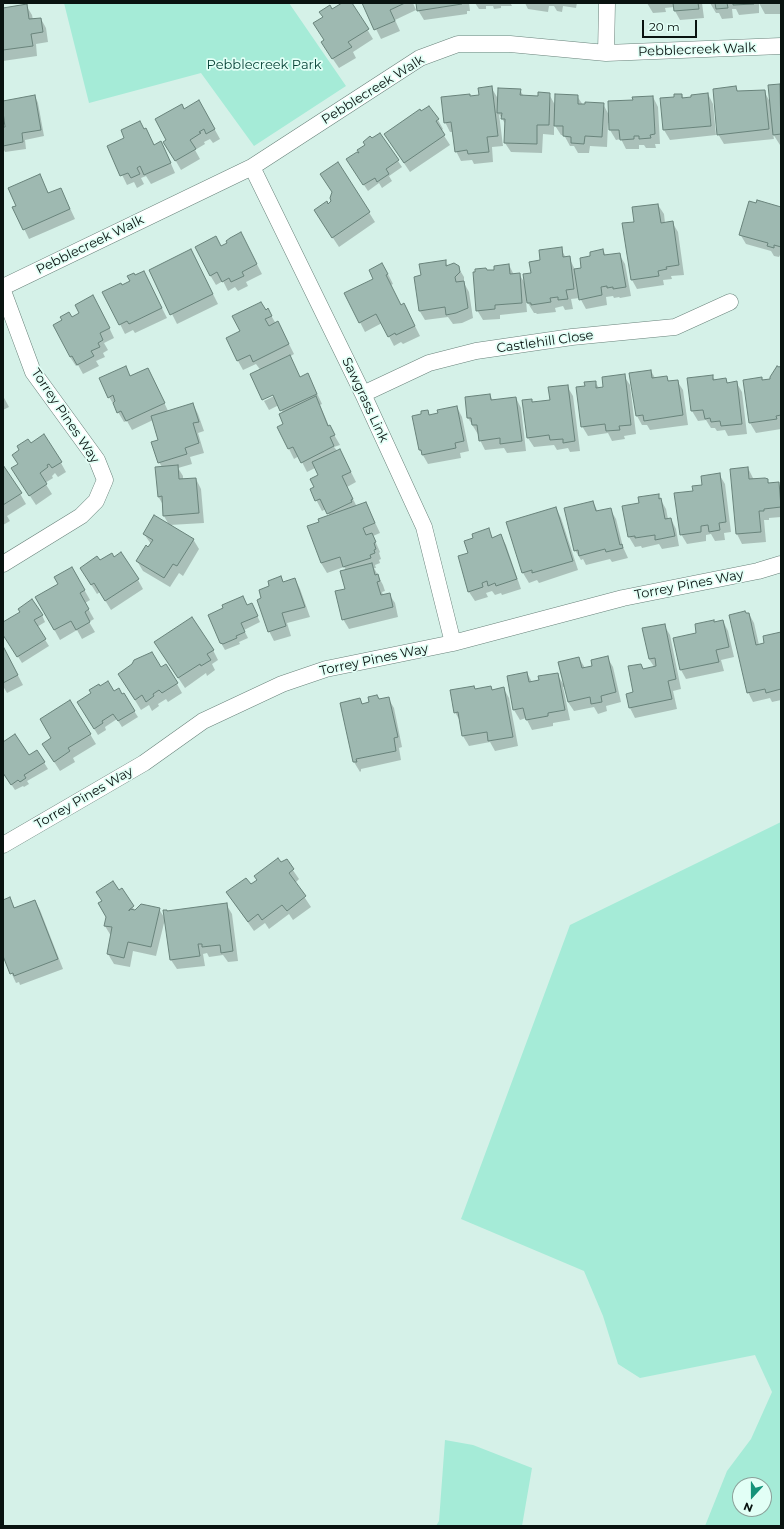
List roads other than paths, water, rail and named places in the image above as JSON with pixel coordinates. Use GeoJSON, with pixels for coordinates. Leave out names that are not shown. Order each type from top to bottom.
{"type":"FeatureCollection","features":[{"type":"Feature","properties":{"kind":"street"},"geometry":{"type":"LineString","coordinates":[[606,53],[607,3]]}},
{"type":"Feature","properties":{"kind":"street","name":"Pebblecreek Walk"},"geometry":{"type":"LineString","coordinates":[[3,287],[252,167],[420,58],[458,44],[510,44],[606,53],[781,46]]}},
{"type":"Feature","properties":{"kind":"street","name":"Sawgrass Link"},"geometry":{"type":"LineString","coordinates":[[252,167],[363,394],[424,527],[453,643]]}},
{"type":"Feature","properties":{"kind":"street","name":"Torrey Pines Way"},"geometry":{"type":"LineString","coordinates":[[3,292],[33,372],[97,460],[105,480],[96,501],[81,516],[3,564]]}},
{"type":"Feature","properties":{"kind":"street","name":"Castlehill Close"},"geometry":{"type":"LineString","coordinates":[[363,394],[429,364],[476,351],[572,337],[675,327],[730,302]]}},
{"type":"Feature","properties":{"kind":"street","name":"Torrey Pines Way"},"geometry":{"type":"LineString","coordinates":[[3,845],[144,763],[203,721],[282,684],[326,669],[453,643],[623,598],[758,571],[781,564]]}},
{"type":"Feature","properties":{"kind":"park label","name":"Pebblecreek Park"},"geometry":{"type":"Point","coordinates":[264,65]}}]}
